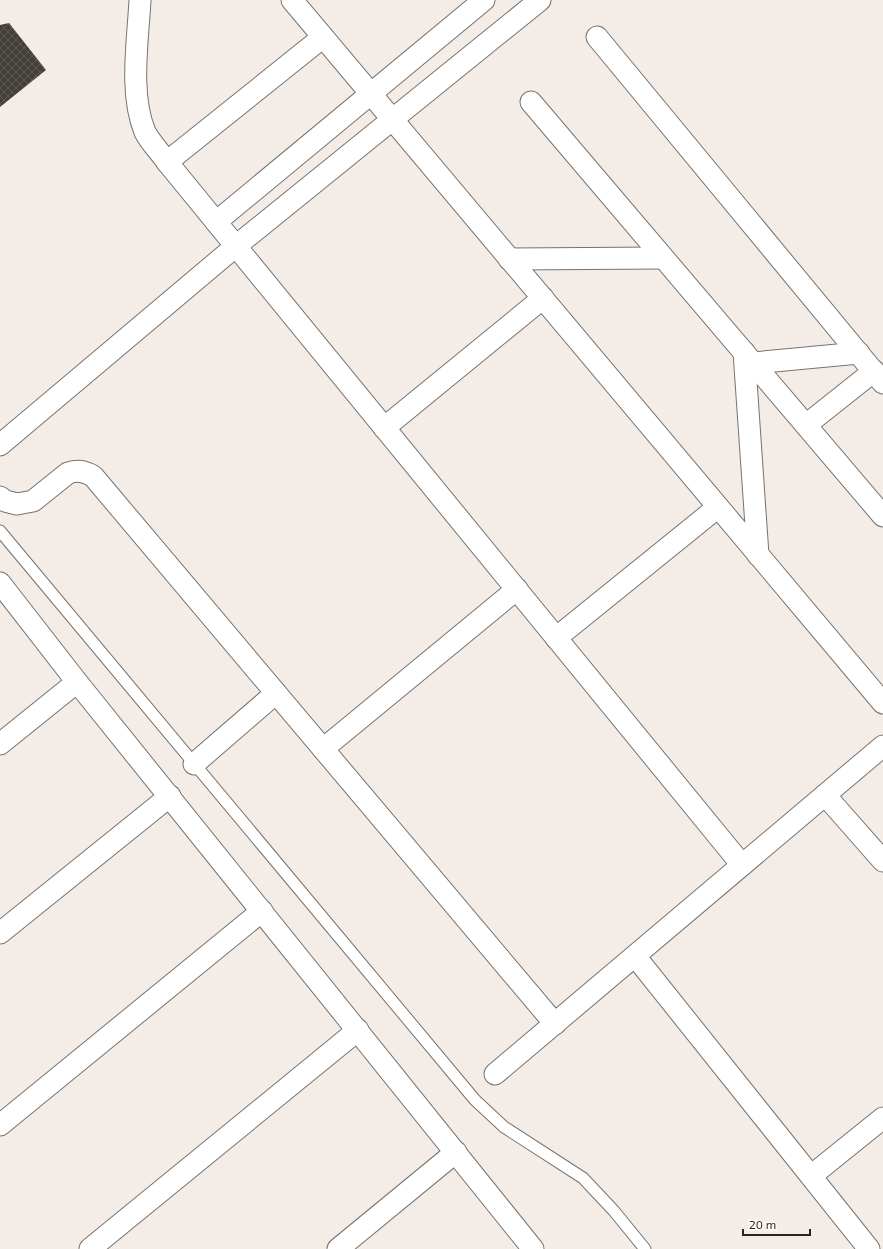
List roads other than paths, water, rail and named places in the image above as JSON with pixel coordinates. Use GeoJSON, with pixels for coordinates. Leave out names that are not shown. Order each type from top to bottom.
{"type":"FeatureCollection","features":[{"type":"Feature","properties":{"kind":"street"},"geometry":{"type":"LineString","coordinates":[[140,0],[136,80],[138,107],[146,132],[167,162],[742,865]]}},
{"type":"Feature","properties":{"kind":"street"},"geometry":{"type":"LineString","coordinates":[[292,0],[883,703]]}},
{"type":"Feature","properties":{"kind":"street"},"geometry":{"type":"LineString","coordinates":[[216,222],[484,0]]}},
{"type":"Feature","properties":{"kind":"street"},"geometry":{"type":"LineString","coordinates":[[0,444],[236,246],[540,0]]}},
{"type":"Feature","properties":{"kind":"street"},"geometry":{"type":"LineString","coordinates":[[167,162],[323,37]]}},
{"type":"Feature","properties":{"kind":"street"},"geometry":{"type":"LineString","coordinates":[[597,38],[878,377],[806,425]]}},
{"type":"Feature","properties":{"kind":"street"},"geometry":{"type":"LineString","coordinates":[[531,102],[883,516]]}},
{"type":"Feature","properties":{"kind":"street"},"geometry":{"type":"LineString","coordinates":[[509,259],[663,258]]}},
{"type":"Feature","properties":{"kind":"street"},"geometry":{"type":"LineString","coordinates":[[384,428],[543,298]]}},
{"type":"Feature","properties":{"kind":"street"},"geometry":{"type":"LineString","coordinates":[[749,358],[859,353]]}},
{"type":"Feature","properties":{"kind":"street"},"geometry":{"type":"LineString","coordinates":[[749,358],[758,555]]}},
{"type":"Feature","properties":{"kind":"street"},"geometry":{"type":"LineString","coordinates":[[0,497],[5,501],[17,504],[33,501],[68,473],[81,471],[93,476],[554,1024]]}},
{"type":"Feature","properties":{"kind":"street"},"geometry":{"type":"LineString","coordinates":[[556,638],[718,507]]}},
{"type":"Feature","properties":{"kind":"street"},"geometry":{"type":"LineString","coordinates":[[0,583],[77,682],[533,1249]]}},
{"type":"Feature","properties":{"kind":"street"},"geometry":{"type":"LineString","coordinates":[[323,749],[517,589]]}},
{"type":"Feature","properties":{"kind":"street"},"geometry":{"type":"LineString","coordinates":[[0,744],[77,682]]}},
{"type":"Feature","properties":{"kind":"street"},"geometry":{"type":"LineString","coordinates":[[194,764],[276,693]]}},
{"type":"Feature","properties":{"kind":"street"},"geometry":{"type":"LineString","coordinates":[[496,1074],[883,746]]}},
{"type":"Feature","properties":{"kind":"street"},"geometry":{"type":"LineString","coordinates":[[826,795],[883,861]]}},
{"type":"Feature","properties":{"kind":"street"},"geometry":{"type":"LineString","coordinates":[[0,933],[170,796]]}},
{"type":"Feature","properties":{"kind":"street"},"geometry":{"type":"LineString","coordinates":[[0,1125],[262,911]]}},
{"type":"Feature","properties":{"kind":"street"},"geometry":{"type":"LineString","coordinates":[[635,956],[869,1249]]}},
{"type":"Feature","properties":{"kind":"street"},"geometry":{"type":"LineString","coordinates":[[90,1249],[358,1030]]}},
{"type":"Feature","properties":{"kind":"street"},"geometry":{"type":"LineString","coordinates":[[811,1176],[883,1118]]}},
{"type":"Feature","properties":{"kind":"street"},"geometry":{"type":"LineString","coordinates":[[338,1249],[456,1152]]}},
{"type":"Feature","properties":{"kind":"lane"},"geometry":{"type":"LineString","coordinates":[[0,530],[475,1100],[504,1127],[583,1178],[614,1211],[645,1249]]}}]}
